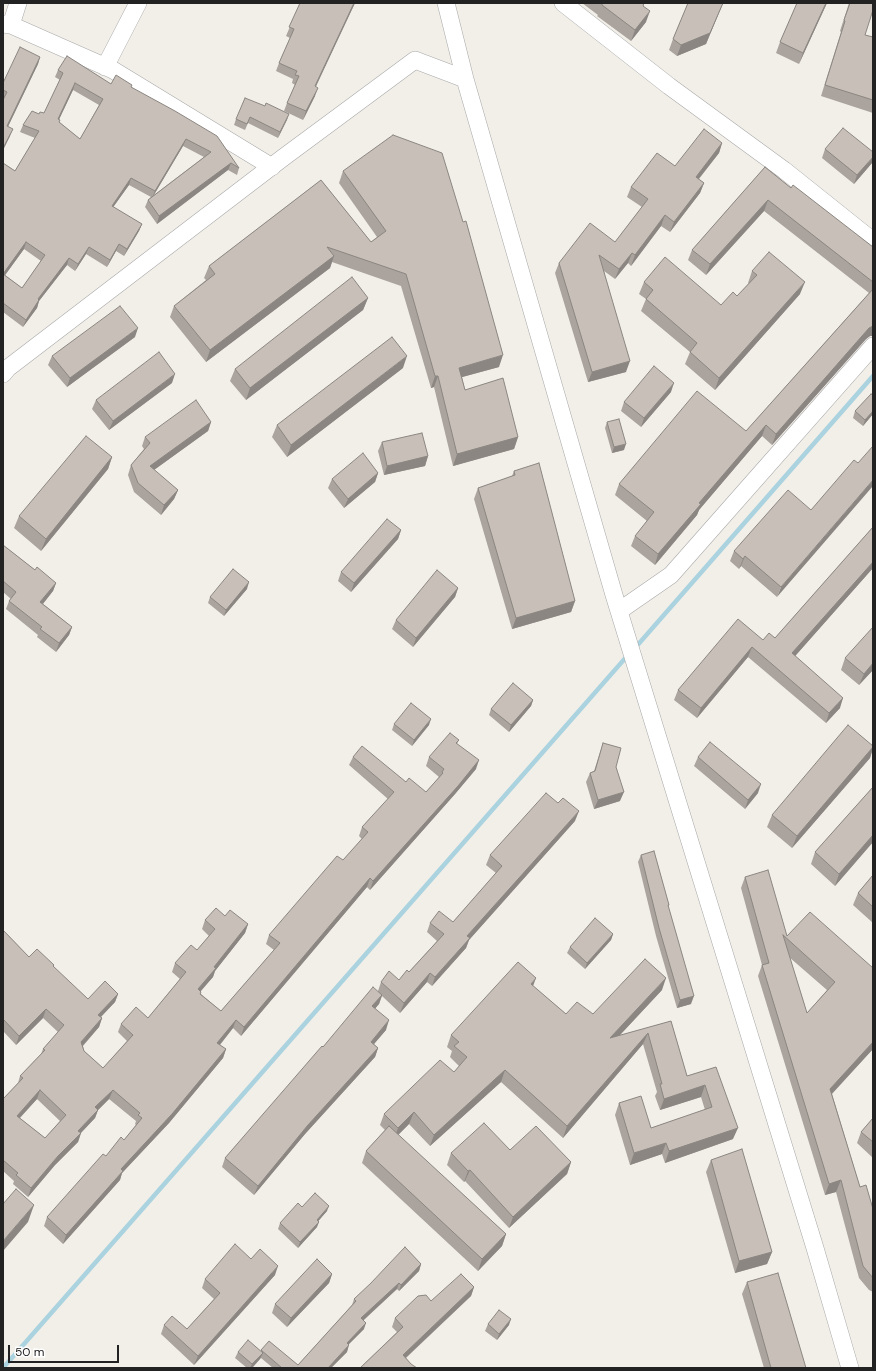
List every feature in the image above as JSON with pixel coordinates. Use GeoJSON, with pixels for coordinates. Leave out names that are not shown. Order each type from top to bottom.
{"type":"FeatureCollection","features":[{"type":"Feature","properties":{"kind":"street"},"geometry":{"type":"LineString","coordinates":[[18,3],[7,24],[105,67],[272,167]]}},
{"type":"Feature","properties":{"kind":"street"},"geometry":{"type":"LineString","coordinates":[[105,67],[138,3]]}},
{"type":"Feature","properties":{"kind":"street"},"geometry":{"type":"LineString","coordinates":[[446,3],[465,79],[619,611],[815,1248],[850,1368]]}},
{"type":"Feature","properties":{"kind":"street"},"geometry":{"type":"LineString","coordinates":[[563,3],[669,86],[784,170],[873,241]]}},
{"type":"Feature","properties":{"kind":"street"},"geometry":{"type":"LineString","coordinates":[[3,374],[8,368],[415,60],[465,79]]}},
{"type":"Feature","properties":{"kind":"street"},"geometry":{"type":"LineString","coordinates":[[619,611],[671,574],[873,346]]}},
{"type":"Feature","properties":{"kind":"building"},"geometry":{"type":"Polygon","coordinates":[[[300,3],[354,3],[315,86],[318,88],[306,111],[287,103],[299,76],[295,75],[297,71],[279,63],[294,29],[289,27],[300,3]]]}},
{"type":"Feature","properties":{"kind":"building"},"geometry":{"type":"Polygon","coordinates":[[[601,3],[644,3],[643,6],[650,11],[635,30],[601,3]]]}},
{"type":"Feature","properties":{"kind":"building"},"geometry":{"type":"Polygon","coordinates":[[[688,3],[723,3],[710,33],[681,45],[673,39],[688,3]]]}},
{"type":"Feature","properties":{"kind":"building"},"geometry":{"type":"Polygon","coordinates":[[[797,3],[826,3],[803,53],[780,42],[797,3]]]}},
{"type":"Feature","properties":{"kind":"building"},"geometry":{"type":"Polygon","coordinates":[[[850,3],[873,3],[873,10],[865,35],[873,37],[873,100],[825,85],[850,3]]]}},
{"type":"Feature","properties":{"kind":"building"},"geometry":{"type":"Polygon","coordinates":[[[20,47],[40,57],[7,126],[13,129],[3,148],[3,100],[7,92],[3,90],[3,83],[20,47]]]}},
{"type":"Feature","properties":{"kind":"building"},"geometry":{"type":"Polygon","coordinates":[[[67,56],[111,84],[116,75],[132,85],[131,87],[217,136],[239,168],[231,163],[159,216],[148,200],[211,152],[186,139],[155,191],[131,178],[112,206],[142,224],[127,249],[119,244],[110,260],[89,247],[78,264],[69,258],[38,299],[39,300],[26,320],[3,303],[3,274],[3,163],[15,171],[39,131],[23,125],[32,111],[39,114],[40,112],[44,113],[63,73],[58,70],[67,56]],[[75,83],[58,119],[60,120],[59,122],[80,139],[103,99],[75,83]],[[26,242],[3,274],[22,288],[45,255],[26,242]]]}},
{"type":"Feature","properties":{"kind":"building"},"geometry":{"type":"Polygon","coordinates":[[[245,98],[265,106],[266,103],[289,114],[280,132],[250,117],[247,124],[236,119],[245,98]]]}},
{"type":"Feature","properties":{"kind":"building"},"geometry":{"type":"Polygon","coordinates":[[[843,128],[873,152],[873,157],[857,175],[825,149],[843,128]]]}},
{"type":"Feature","properties":{"kind":"building"},"geometry":{"type":"Polygon","coordinates":[[[704,129],[722,143],[696,177],[704,183],[674,222],[665,215],[635,255],[632,253],[619,269],[599,255],[630,361],[592,372],[559,263],[590,223],[615,242],[648,199],[631,187],[657,153],[675,166],[704,129]]]}},
{"type":"Feature","properties":{"kind":"building"},"geometry":{"type":"Polygon","coordinates":[[[393,135],[442,153],[463,222],[466,221],[503,355],[459,368],[465,390],[503,378],[518,437],[457,454],[438,376],[435,376],[406,274],[327,247],[334,256],[210,350],[174,306],[215,274],[209,266],[321,180],[371,242],[386,231],[343,171],[393,135]]]}},
{"type":"Feature","properties":{"kind":"building"},"geometry":{"type":"Polygon","coordinates":[[[765,167],[791,188],[793,185],[873,247],[873,282],[768,200],[710,264],[692,250],[765,167]]]}},
{"type":"Feature","properties":{"kind":"building"},"geometry":{"type":"Polygon","coordinates":[[[769,252],[805,282],[719,378],[690,352],[697,343],[646,299],[653,290],[644,282],[665,257],[721,305],[733,292],[737,296],[757,275],[752,271],[769,252]]]}},
{"type":"Feature","properties":{"kind":"building"},"geometry":{"type":"Polygon","coordinates":[[[352,277],[368,298],[250,388],[235,369],[352,277]]]}},
{"type":"Feature","properties":{"kind":"building"},"geometry":{"type":"Polygon","coordinates":[[[873,289],[873,326],[869,328],[776,434],[766,425],[699,503],[701,504],[658,554],[635,536],[654,512],[619,484],[697,391],[746,431],[873,289]]]}},
{"type":"Feature","properties":{"kind":"building"},"geometry":{"type":"Polygon","coordinates":[[[120,306],[138,328],[70,378],[52,356],[120,306]]]}},
{"type":"Feature","properties":{"kind":"building"},"geometry":{"type":"Polygon","coordinates":[[[392,337],[407,356],[291,445],[277,425],[392,337]]]}},
{"type":"Feature","properties":{"kind":"building"},"geometry":{"type":"Polygon","coordinates":[[[159,352],[175,374],[113,421],[96,400],[159,352]]]}},
{"type":"Feature","properties":{"kind":"building"},"geometry":{"type":"Polygon","coordinates":[[[654,366],[674,383],[644,418],[624,402],[654,366]]]}},
{"type":"Feature","properties":{"kind":"building"},"geometry":{"type":"Polygon","coordinates":[[[871,394],[873,395],[873,411],[865,420],[855,411],[871,394]]]}},
{"type":"Feature","properties":{"kind":"building"},"geometry":{"type":"Polygon","coordinates":[[[196,400],[211,422],[150,466],[178,490],[164,505],[138,483],[131,465],[150,443],[145,437],[196,400]]]}},
{"type":"Feature","properties":{"kind":"building"},"geometry":{"type":"Polygon","coordinates":[[[619,419],[626,444],[614,447],[607,422],[619,419]]]}},
{"type":"Feature","properties":{"kind":"building"},"geometry":{"type":"Polygon","coordinates":[[[422,433],[428,456],[387,466],[382,442],[422,433]]]}},
{"type":"Feature","properties":{"kind":"building"},"geometry":{"type":"Polygon","coordinates":[[[86,436],[112,457],[46,539],[19,516],[86,436]]]}},
{"type":"Feature","properties":{"kind":"building"},"geometry":{"type":"Polygon","coordinates":[[[873,446],[873,480],[781,587],[745,556],[743,559],[734,551],[788,490],[811,510],[854,460],[858,463],[873,446]]]}},
{"type":"Feature","properties":{"kind":"building"},"geometry":{"type":"Polygon","coordinates":[[[363,453],[378,473],[348,499],[332,479],[363,453]]]}},
{"type":"Feature","properties":{"kind":"building"},"geometry":{"type":"Polygon","coordinates":[[[539,463],[575,601],[516,618],[478,488],[515,475],[514,471],[539,463]]]}},
{"type":"Feature","properties":{"kind":"building"},"geometry":{"type":"Polygon","coordinates":[[[387,519],[401,530],[354,583],[341,572],[387,519]]]}},
{"type":"Feature","properties":{"kind":"building"},"geometry":{"type":"Polygon","coordinates":[[[873,527],[873,562],[792,653],[843,698],[829,713],[752,647],[701,708],[678,690],[738,619],[763,640],[769,633],[775,638],[873,527]]]}},
{"type":"Feature","properties":{"kind":"building"},"geometry":{"type":"Polygon","coordinates":[[[3,545],[35,570],[37,567],[56,583],[40,602],[72,627],[59,643],[40,629],[42,627],[9,601],[16,592],[3,581],[3,545]]]}},
{"type":"Feature","properties":{"kind":"building"},"geometry":{"type":"Polygon","coordinates":[[[233,569],[249,582],[226,610],[210,597],[233,569]]]}},
{"type":"Feature","properties":{"kind":"building"},"geometry":{"type":"Polygon","coordinates":[[[437,570],[458,588],[416,638],[396,620],[437,570]]]}},
{"type":"Feature","properties":{"kind":"building"},"geometry":{"type":"Polygon","coordinates":[[[873,627],[873,663],[864,674],[845,658],[873,627]]]}},
{"type":"Feature","properties":{"kind":"building"},"geometry":{"type":"Polygon","coordinates":[[[513,683],[533,700],[511,725],[491,709],[513,683]]]}},
{"type":"Feature","properties":{"kind":"building"},"geometry":{"type":"Polygon","coordinates":[[[411,703],[431,719],[414,740],[394,724],[411,703]]]}},
{"type":"Feature","properties":{"kind":"building"},"geometry":{"type":"Polygon","coordinates":[[[848,725],[873,747],[797,836],[772,815],[848,725]]]}},
{"type":"Feature","properties":{"kind":"building"},"geometry":{"type":"Polygon","coordinates":[[[450,733],[459,740],[456,743],[479,760],[458,786],[373,881],[370,878],[244,1027],[236,1020],[217,1043],[226,1049],[172,1114],[121,1169],[123,1171],[66,1235],[47,1217],[103,1154],[106,1156],[121,1137],[124,1140],[142,1118],[138,1115],[140,1113],[113,1090],[95,1107],[98,1110],[78,1131],[81,1133],[58,1156],[31,1188],[16,1175],[18,1173],[3,1160],[3,1099],[23,1078],[20,1076],[45,1050],[43,1049],[64,1025],[46,1009],[19,1036],[3,1019],[3,930],[29,957],[37,949],[88,999],[105,981],[118,994],[98,1015],[102,1018],[81,1042],[84,1051],[103,1068],[133,1035],[121,1024],[136,1007],[148,1018],[186,972],[175,963],[191,945],[197,950],[215,929],[205,920],[216,908],[225,916],[230,910],[248,924],[214,967],[216,968],[198,989],[201,992],[200,994],[221,1011],[280,943],[269,935],[337,856],[343,860],[368,832],[362,827],[394,792],[353,757],[362,746],[406,782],[409,778],[426,792],[443,773],[442,772],[444,769],[429,757],[450,733]],[[40,1090],[17,1116],[45,1138],[66,1115],[40,1090]]]}},
{"type":"Feature","properties":{"kind":"building"},"geometry":{"type":"Polygon","coordinates":[[[710,742],[761,784],[748,800],[698,757],[710,742]]]}},
{"type":"Feature","properties":{"kind":"building"},"geometry":{"type":"Polygon","coordinates":[[[603,743],[621,748],[616,767],[624,792],[598,800],[590,773],[595,771],[603,743]]]}},
{"type":"Feature","properties":{"kind":"building"},"geometry":{"type":"Polygon","coordinates":[[[873,787],[873,835],[839,874],[815,852],[873,787]]]}},
{"type":"Feature","properties":{"kind":"building"},"geometry":{"type":"Polygon","coordinates":[[[546,793],[558,803],[563,798],[579,811],[467,936],[470,938],[435,977],[430,973],[404,1003],[381,982],[389,971],[399,980],[407,970],[409,972],[444,934],[430,923],[439,911],[453,922],[502,866],[490,855],[546,793]]]}},
{"type":"Feature","properties":{"kind":"building"},"geometry":{"type":"Polygon","coordinates":[[[654,851],[694,996],[680,1000],[659,928],[641,855],[654,851]]]}},
{"type":"Feature","properties":{"kind":"building"},"geometry":{"type":"Polygon","coordinates":[[[768,870],[787,936],[810,912],[873,968],[873,1042],[830,1089],[860,1187],[866,1185],[873,1209],[873,1278],[863,1266],[841,1180],[829,1184],[762,965],[769,963],[745,877],[768,870]],[[783,935],[807,1013],[835,982],[783,935]]]}},
{"type":"Feature","properties":{"kind":"building"},"geometry":{"type":"Polygon","coordinates":[[[873,875],[873,907],[858,893],[873,875]]]}},
{"type":"Feature","properties":{"kind":"building"},"geometry":{"type":"Polygon","coordinates":[[[595,918],[613,934],[587,963],[570,947],[595,918]]]}},
{"type":"Feature","properties":{"kind":"building"},"geometry":{"type":"Polygon","coordinates":[[[645,959],[666,978],[610,1038],[671,1021],[687,1076],[716,1067],[738,1128],[669,1151],[666,1143],[634,1153],[619,1103],[641,1096],[651,1128],[712,1107],[705,1085],[664,1099],[660,1084],[662,1084],[648,1033],[567,1126],[505,1070],[434,1135],[414,1112],[398,1128],[384,1114],[440,1060],[454,1072],[467,1057],[454,1046],[459,1042],[451,1035],[518,962],[536,978],[531,984],[566,1014],[577,1002],[593,1014],[645,959]]]}},
{"type":"Feature","properties":{"kind":"building"},"geometry":{"type":"Polygon","coordinates":[[[373,987],[382,995],[372,1006],[389,1020],[371,1042],[378,1048],[308,1125],[258,1186],[225,1158],[322,1046],[323,1047],[373,987]]]}},
{"type":"Feature","properties":{"kind":"building"},"geometry":{"type":"Polygon","coordinates":[[[873,1118],[873,1142],[861,1132],[873,1118]]]}},
{"type":"Feature","properties":{"kind":"building"},"geometry":{"type":"Polygon","coordinates":[[[484,1123],[510,1150],[536,1126],[571,1162],[513,1217],[470,1170],[468,1171],[451,1153],[484,1123]]]}},
{"type":"Feature","properties":{"kind":"building"},"geometry":{"type":"Polygon","coordinates":[[[389,1126],[506,1234],[482,1259],[366,1151],[389,1126]]]}},
{"type":"Feature","properties":{"kind":"building"},"geometry":{"type":"Polygon","coordinates":[[[742,1149],[772,1252],[739,1261],[711,1160],[742,1149]]]}},
{"type":"Feature","properties":{"kind":"building"},"geometry":{"type":"Polygon","coordinates":[[[16,1189],[34,1205],[3,1241],[3,1204],[16,1189]]]}},
{"type":"Feature","properties":{"kind":"building"},"geometry":{"type":"Polygon","coordinates":[[[315,1193],[329,1206],[317,1220],[319,1222],[300,1242],[280,1223],[298,1203],[302,1207],[315,1193]]]}},
{"type":"Feature","properties":{"kind":"building"},"geometry":{"type":"Polygon","coordinates":[[[235,1244],[251,1259],[260,1249],[278,1266],[198,1356],[164,1325],[172,1316],[187,1329],[220,1293],[205,1279],[235,1244]]]}},
{"type":"Feature","properties":{"kind":"building"},"geometry":{"type":"Polygon","coordinates":[[[405,1247],[421,1264],[401,1285],[399,1283],[361,1318],[366,1323],[347,1343],[349,1345],[328,1368],[282,1368],[261,1350],[269,1341],[298,1365],[356,1301],[354,1299],[405,1247]]]}},
{"type":"Feature","properties":{"kind":"building"},"geometry":{"type":"Polygon","coordinates":[[[317,1259],[332,1274],[291,1318],[275,1304],[317,1259]]]}},
{"type":"Feature","properties":{"kind":"building"},"geometry":{"type":"Polygon","coordinates":[[[778,1273],[806,1368],[771,1368],[747,1282],[778,1273]]]}},
{"type":"Feature","properties":{"kind":"building"},"geometry":{"type":"Polygon","coordinates":[[[461,1274],[474,1287],[403,1355],[417,1368],[360,1368],[403,1327],[395,1318],[418,1296],[426,1295],[431,1301],[461,1274]]]}},
{"type":"Feature","properties":{"kind":"building"},"geometry":{"type":"Polygon","coordinates":[[[499,1310],[511,1319],[499,1334],[488,1324],[499,1310]]]}},
{"type":"Feature","properties":{"kind":"building"},"geometry":{"type":"Polygon","coordinates":[[[248,1340],[263,1353],[252,1364],[238,1352],[248,1340]]]}},
{"type":"Feature","properties":{"kind":"waterway"},"geometry":{"type":"LineString","coordinates":[[635,648],[873,376]]}},
{"type":"Feature","properties":{"kind":"waterway"},"geometry":{"type":"LineString","coordinates":[[3,1368],[628,655]]}}]}
